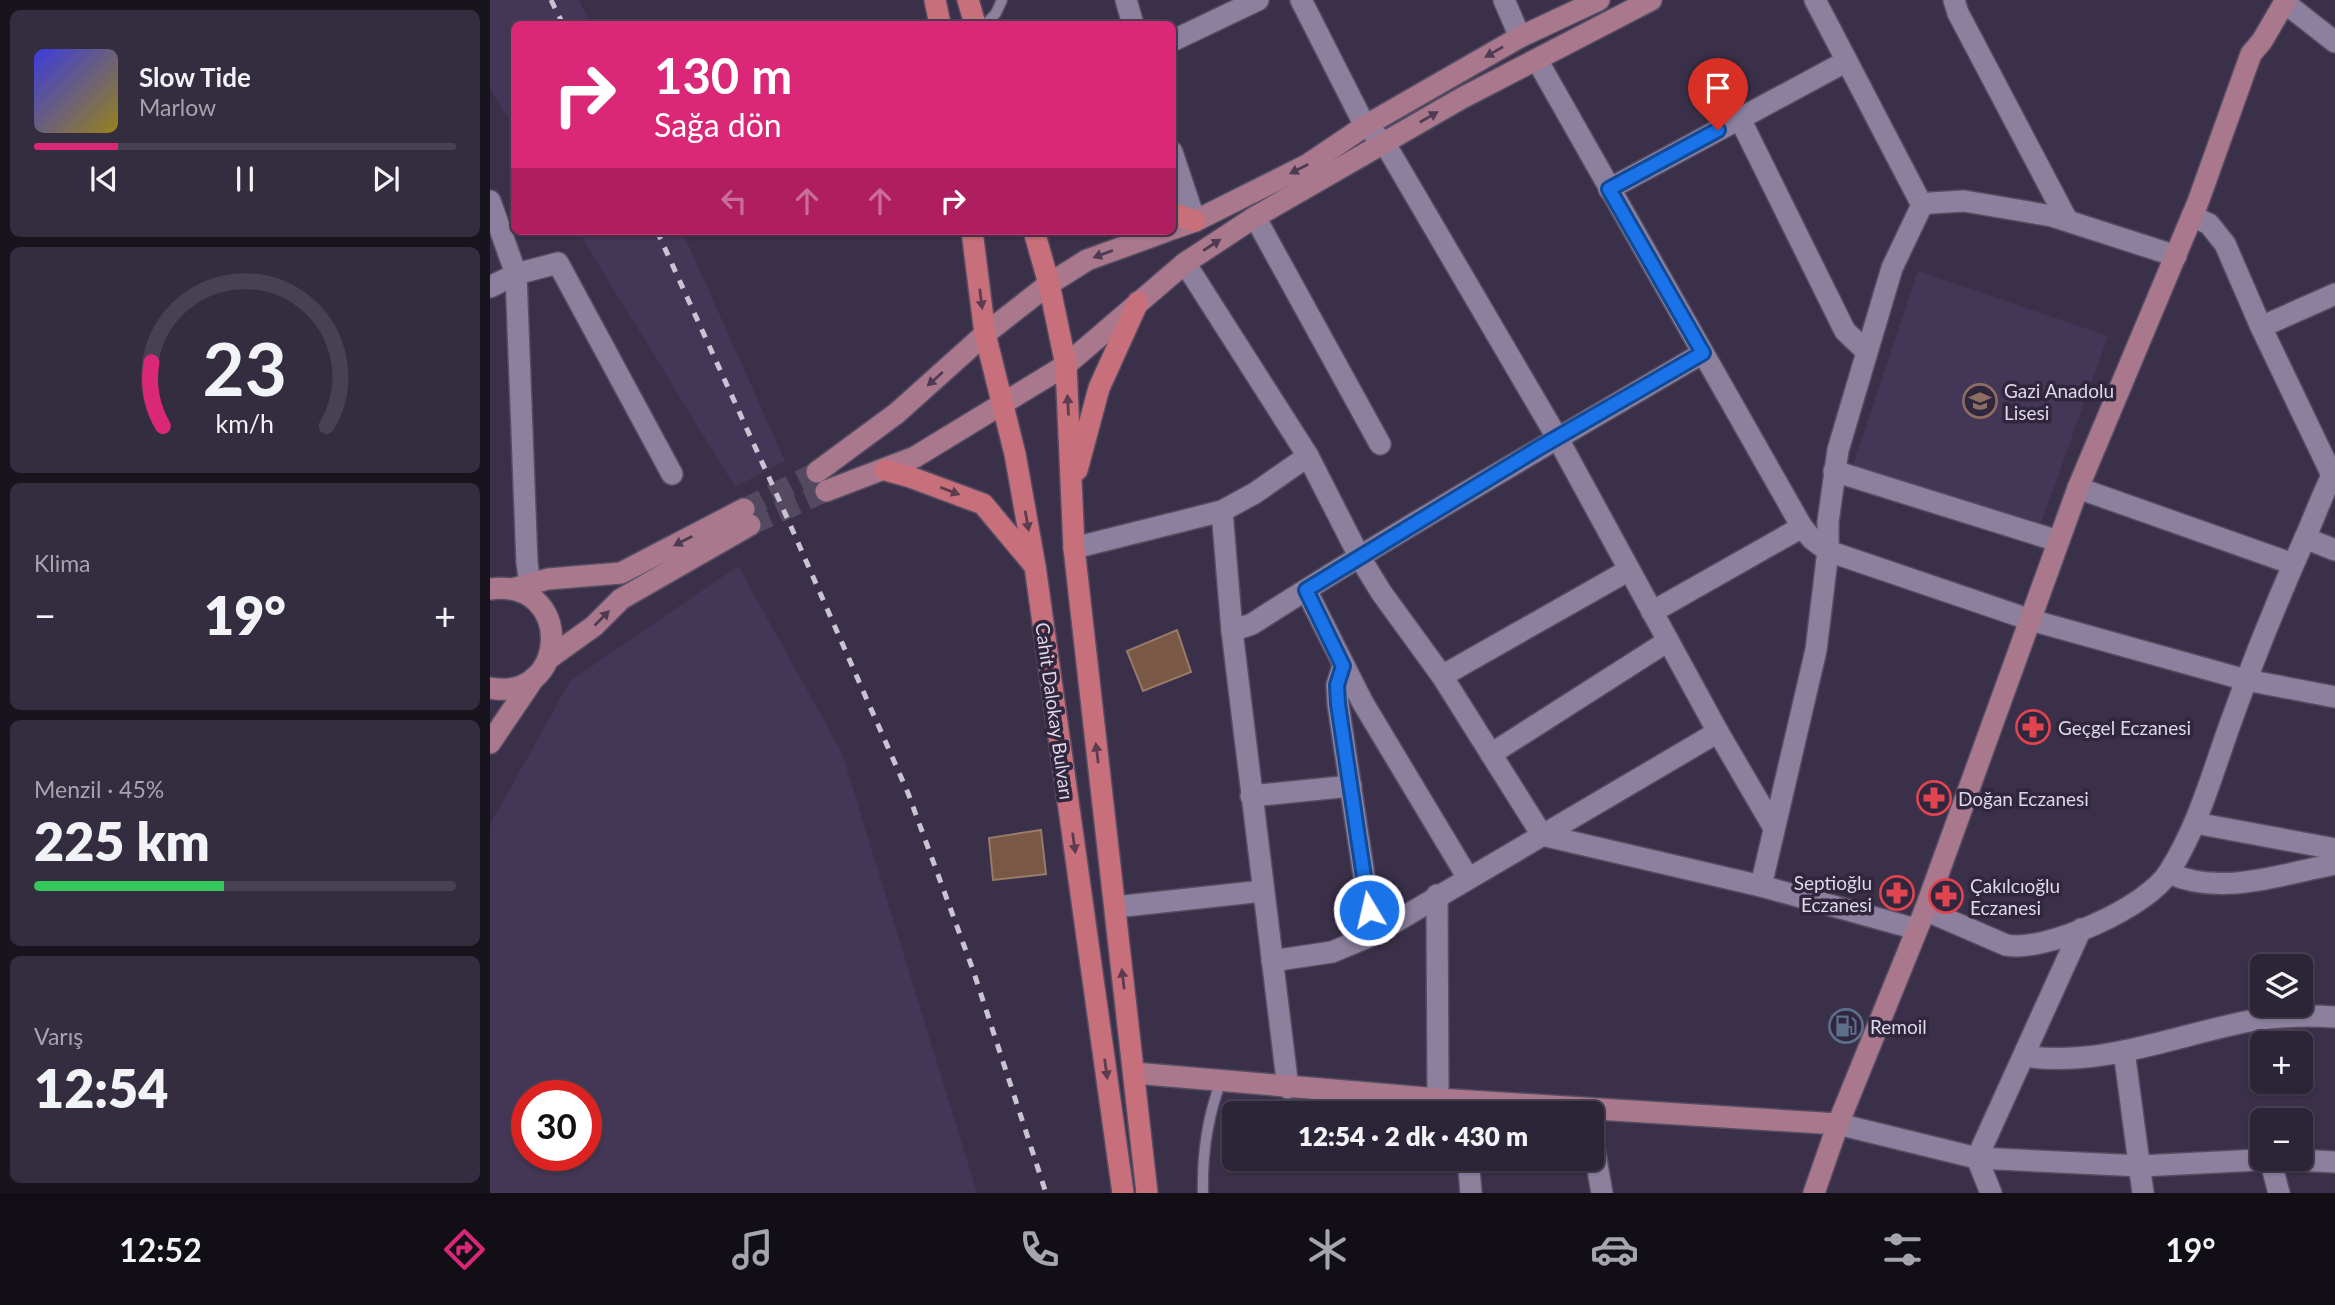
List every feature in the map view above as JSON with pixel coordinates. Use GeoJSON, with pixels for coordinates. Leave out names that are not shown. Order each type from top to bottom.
{"type":"FeatureCollection","features":[{"type":"Feature","properties":{"kind":"main road"},"geometry":{"type":"LineString","coordinates":[[935,0],[939,21]]}},
{"type":"Feature","properties":{"kind":"main road"},"geometry":{"type":"LineString","coordinates":[[968,0],[974,21]]}},
{"type":"Feature","properties":{"kind":"main road"},"geometry":{"type":"LineString","coordinates":[[1176,228],[1195,221],[1307,165],[1365,126],[1520,37],[1599,0]]}},
{"type":"Feature","properties":{"kind":"main road"},"geometry":{"type":"LineString","coordinates":[[826,492],[915,457],[1066,365],[1185,263],[1255,217],[1384,142],[1651,0]]}},
{"type":"Feature","properties":{"kind":"main road"},"geometry":{"type":"LineString","coordinates":[[1814,1193],[1838,1124],[1920,919],[2078,488],[2193,216],[2251,54],[2263,41],[2278,4]]}},
{"type":"Feature","properties":{"kind":"main road"},"geometry":{"type":"LineString","coordinates":[[1176,214],[1195,221]]}},
{"type":"Feature","properties":{"kind":"main road","name":"Cahit Dalokay Bulvarı"},"geometry":{"type":"LineString","coordinates":[[973,235],[985,334],[1015,454],[1035,566],[1123,1193]]}},
{"type":"Feature","properties":{"kind":"main road","name":"Cahit Dalokay Bulvarı"},"geometry":{"type":"LineString","coordinates":[[1035,235],[1049,284],[1066,365],[1074,548],[1147,1193]]}},
{"type":"Feature","properties":{"kind":"main road"},"geometry":{"type":"LineString","coordinates":[[817,472],[897,413],[985,334],[1049,284],[1087,260],[1156,235]]}},
{"type":"Feature","properties":{"kind":"main road"},"geometry":{"type":"LineString","coordinates":[[1072,489],[1099,388],[1138,302]]}},
{"type":"Feature","properties":{"kind":"main road"},"geometry":{"type":"LineString","coordinates":[[885,470],[983,504],[1035,566]]}},
{"type":"Feature","properties":{"kind":"main road"},"geometry":{"type":"LineString","coordinates":[[490,589],[521,586],[548,579],[621,573],[747,517],[621,599],[594,626],[548,659],[490,743]]}},
{"type":"Feature","properties":{"kind":"main road"},"geometry":{"type":"LineString","coordinates":[[521,586],[548,617],[552,638],[548,659]]}},
{"type":"Feature","properties":{"kind":"main road"},"geometry":{"type":"LineString","coordinates":[[490,688],[517,687],[535,677]]}},
{"type":"Feature","properties":{"kind":"main road"},"geometry":{"type":"LineString","coordinates":[[1134,1073],[1444,1101]]}},
{"type":"Feature","properties":{"kind":"main road"},"geometry":{"type":"LineString","coordinates":[[1604,1112],[1838,1124]]}},
{"type":"Feature","properties":{"kind":"street"},"geometry":{"type":"LineString","coordinates":[[1126,0],[1132,21]]}},
{"type":"Feature","properties":{"kind":"street"},"geometry":{"type":"LineString","coordinates":[[1176,39],[1258,0]]}},
{"type":"Feature","properties":{"kind":"street"},"geometry":{"type":"LineString","coordinates":[[1301,0],[1365,126],[1384,142],[1558,439],[1718,732],[1774,828]]}},
{"type":"Feature","properties":{"kind":"street"},"geometry":{"type":"LineString","coordinates":[[1504,0],[1520,37]]}},
{"type":"Feature","properties":{"kind":"street"},"geometry":{"type":"LineString","coordinates":[[1815,0],[1922,205]]}},
{"type":"Feature","properties":{"kind":"street"},"geometry":{"type":"LineString","coordinates":[[1954,0],[1958,13],[2067,220]]}},
{"type":"Feature","properties":{"kind":"street"},"geometry":{"type":"LineString","coordinates":[[2278,4],[2335,42]]}},
{"type":"Feature","properties":{"kind":"street"},"geometry":{"type":"LineString","coordinates":[[1537,60],[1802,527],[1812,539],[1828,551],[2031,620],[2246,680],[2335,697]]}},
{"type":"Feature","properties":{"kind":"street"},"geometry":{"type":"LineString","coordinates":[[1609,189],[1845,62]]}},
{"type":"Feature","properties":{"kind":"street"},"geometry":{"type":"LineString","coordinates":[[1740,119],[1845,331],[1866,351]]}},
{"type":"Feature","properties":{"kind":"street"},"geometry":{"type":"LineString","coordinates":[[1176,164],[1195,221]]}},
{"type":"Feature","properties":{"kind":"street"},"geometry":{"type":"LineString","coordinates":[[490,201],[516,274],[527,563],[521,586]]}},
{"type":"Feature","properties":{"kind":"street"},"geometry":{"type":"LineString","coordinates":[[1761,886],[1816,649],[1834,471],[1866,351],[1892,268],[1922,205],[1931,202],[1964,201],[2067,220],[2176,256]]}},
{"type":"Feature","properties":{"kind":"street"},"geometry":{"type":"LineString","coordinates":[[1185,263],[1308,456],[1359,556],[1381,592],[1442,676],[1542,835],[1761,886],[1920,919],[2019,948],[2081,929],[2134,904],[2155,890],[2169,873],[2195,823],[2246,680],[2334,472],[2260,327],[2225,244],[2209,224],[2193,216]]}},
{"type":"Feature","properties":{"kind":"street"},"geometry":{"type":"LineString","coordinates":[[1255,217],[1380,444]]}},
{"type":"Feature","properties":{"kind":"street"},"geometry":{"type":"LineString","coordinates":[[490,287],[516,274],[558,263],[672,474]]}},
{"type":"Feature","properties":{"kind":"street"},"geometry":{"type":"LineString","coordinates":[[2260,327],[2335,294]]}},
{"type":"Feature","properties":{"kind":"street"},"geometry":{"type":"LineString","coordinates":[[1232,631],[1252,624],[1537,449],[1703,353]]}},
{"type":"Feature","properties":{"kind":"street"},"geometry":{"type":"LineString","coordinates":[[1074,548],[1222,511],[1255,493],[1308,456]]}},
{"type":"Feature","properties":{"kind":"street"},"geometry":{"type":"LineString","coordinates":[[1834,471],[2058,541]]}},
{"type":"Feature","properties":{"kind":"street"},"geometry":{"type":"LineString","coordinates":[[2078,488],[2293,564]]}},
{"type":"Feature","properties":{"kind":"street"},"geometry":{"type":"LineString","coordinates":[[1222,511],[1232,631],[1288,1088]]}},
{"type":"Feature","properties":{"kind":"street"},"geometry":{"type":"LineString","coordinates":[[1652,612],[1802,527]]}},
{"type":"Feature","properties":{"kind":"street"},"geometry":{"type":"LineString","coordinates":[[2305,538],[2335,550]]}},
{"type":"Feature","properties":{"kind":"street"},"geometry":{"type":"LineString","coordinates":[[1442,676],[1629,570]]}},
{"type":"Feature","properties":{"kind":"street"},"geometry":{"type":"LineString","coordinates":[[1306,590],[1343,666],[1468,878]]}},
{"type":"Feature","properties":{"kind":"street"},"geometry":{"type":"LineString","coordinates":[[1491,754],[1668,641]]}},
{"type":"Feature","properties":{"kind":"street"},"geometry":{"type":"LineString","coordinates":[[1343,666],[1338,694],[1373,934]]}},
{"type":"Feature","properties":{"kind":"street"},"geometry":{"type":"LineString","coordinates":[[1272,961],[1332,952],[1373,934],[1718,732]]}},
{"type":"Feature","properties":{"kind":"street"},"geometry":{"type":"LineString","coordinates":[[1251,796],[1351,786]]}},
{"type":"Feature","properties":{"kind":"street"},"geometry":{"type":"LineString","coordinates":[[2195,823],[2335,849]]}},
{"type":"Feature","properties":{"kind":"street"},"geometry":{"type":"LineString","coordinates":[[2169,873],[2191,881],[2217,884],[2335,864]]}},
{"type":"Feature","properties":{"kind":"street"},"geometry":{"type":"LineString","coordinates":[[1115,907],[1263,891]]}},
{"type":"Feature","properties":{"kind":"street"},"geometry":{"type":"LineString","coordinates":[[1437,895],[1438,1099]]}},
{"type":"Feature","properties":{"kind":"street"},"geometry":{"type":"LineString","coordinates":[[1991,1193],[1977,1158],[2081,929]]}},
{"type":"Feature","properties":{"kind":"street"},"geometry":{"type":"LineString","coordinates":[[2024,1056],[2071,1058],[2124,1051],[2248,1021],[2291,1016],[2335,1017]]}},
{"type":"Feature","properties":{"kind":"street"},"geometry":{"type":"LineString","coordinates":[[2124,1051],[2143,1193]]}},
{"type":"Feature","properties":{"kind":"street"},"geometry":{"type":"LineString","coordinates":[[1838,1124],[1977,1158],[2141,1166],[2250,1160]]}},
{"type":"Feature","properties":{"kind":"street"},"geometry":{"type":"LineString","coordinates":[[2313,1161],[2335,1162]]}},
{"type":"Feature","properties":{"kind":"street"},"geometry":{"type":"LineString","coordinates":[[1469,1171],[1471,1193]]}},
{"type":"Feature","properties":{"kind":"street"},"geometry":{"type":"LineString","coordinates":[[1598,1171],[1602,1193]]}},
{"type":"Feature","properties":{"kind":"street"},"geometry":{"type":"LineString","coordinates":[[2273,1171],[2279,1193]]}},
{"type":"Feature","properties":{"kind":"lane"},"geometry":{"type":"LineString","coordinates":[[989,21],[1002,0]]}},
{"type":"Feature","properties":{"kind":"lane"},"geometry":{"type":"LineString","coordinates":[[1203,1193],[1206,1132],[1221,1081]]}},
{"type":"Feature","properties":{"kind":"shaded area"},"geometry":{"type":"Polygon","coordinates":[[[490,0],[579,0],[589,21],[511,21],[511,123],[490,88],[490,0]]]}},
{"type":"Feature","properties":{"kind":"shaded area"},"geometry":{"type":"Polygon","coordinates":[[[580,235],[684,235],[785,461],[735,487],[580,235]]]}},
{"type":"Feature","properties":{"kind":"shaded area","name":"Gazi Anadolu Lisesi"},"geometry":{"type":"Polygon","coordinates":[[[1918,271],[2108,336],[2041,523],[1853,465],[1918,271]]]}},
{"type":"Feature","properties":{"kind":"shaded area"},"geometry":{"type":"Polygon","coordinates":[[[738,566],[842,753],[977,1193],[490,1193],[490,825],[570,681],[738,566]]]}},
{"type":"Feature","properties":{"kind":"building"},"geometry":{"type":"Polygon","coordinates":[[[1177,630],[1191,672],[1143,691],[1127,651],[1177,630]]]}},
{"type":"Feature","properties":{"kind":"building"},"geometry":{"type":"Polygon","coordinates":[[[1041,830],[1046,874],[993,880],[989,838],[1041,830]]]}},
{"type":"Feature","properties":{"kind":"tunnel"},"geometry":{"type":"LineString","coordinates":[[744,509],[817,472]]}},
{"type":"Feature","properties":{"kind":"tunnel"},"geometry":{"type":"LineString","coordinates":[[750,525],[826,491]]}},
{"type":"Feature","properties":{"kind":"railway"},"geometry":{"type":"LineString","coordinates":[[551,0],[562,21]]}},
{"type":"Feature","properties":{"kind":"railway"},"geometry":{"type":"LineString","coordinates":[[659,235],[908,793],[973,970],[1046,1193]]}},
{"type":"Feature","properties":{"kind":"place","name":"Gazi Anadolu Lisesi"},"geometry":{"type":"Point","coordinates":[1980,401]}},
{"type":"Feature","properties":{"kind":"place","name":"Geçgel Eczanesi"},"geometry":{"type":"Point","coordinates":[2033,727]}},
{"type":"Feature","properties":{"kind":"place","name":"Doğan Eczanesi"},"geometry":{"type":"Point","coordinates":[1934,798]}},
{"type":"Feature","properties":{"kind":"place","name":"Septioğlu Eczanesi"},"geometry":{"type":"Point","coordinates":[1897,893]}},
{"type":"Feature","properties":{"kind":"place","name":"Çakılcıoğlu Eczanesi"},"geometry":{"type":"Point","coordinates":[1946,896]}},
{"type":"Feature","properties":{"kind":"place","name":"Remoil"},"geometry":{"type":"Point","coordinates":[1846,1026]}},
{"type":"Feature","properties":{"kind":"route"},"geometry":{"type":"LineString","coordinates":[[1369,910],[1338,704],[1337,685],[1343,666],[1306,590],[1537,449],[1703,353],[1609,189],[1718,130]]}}]}
